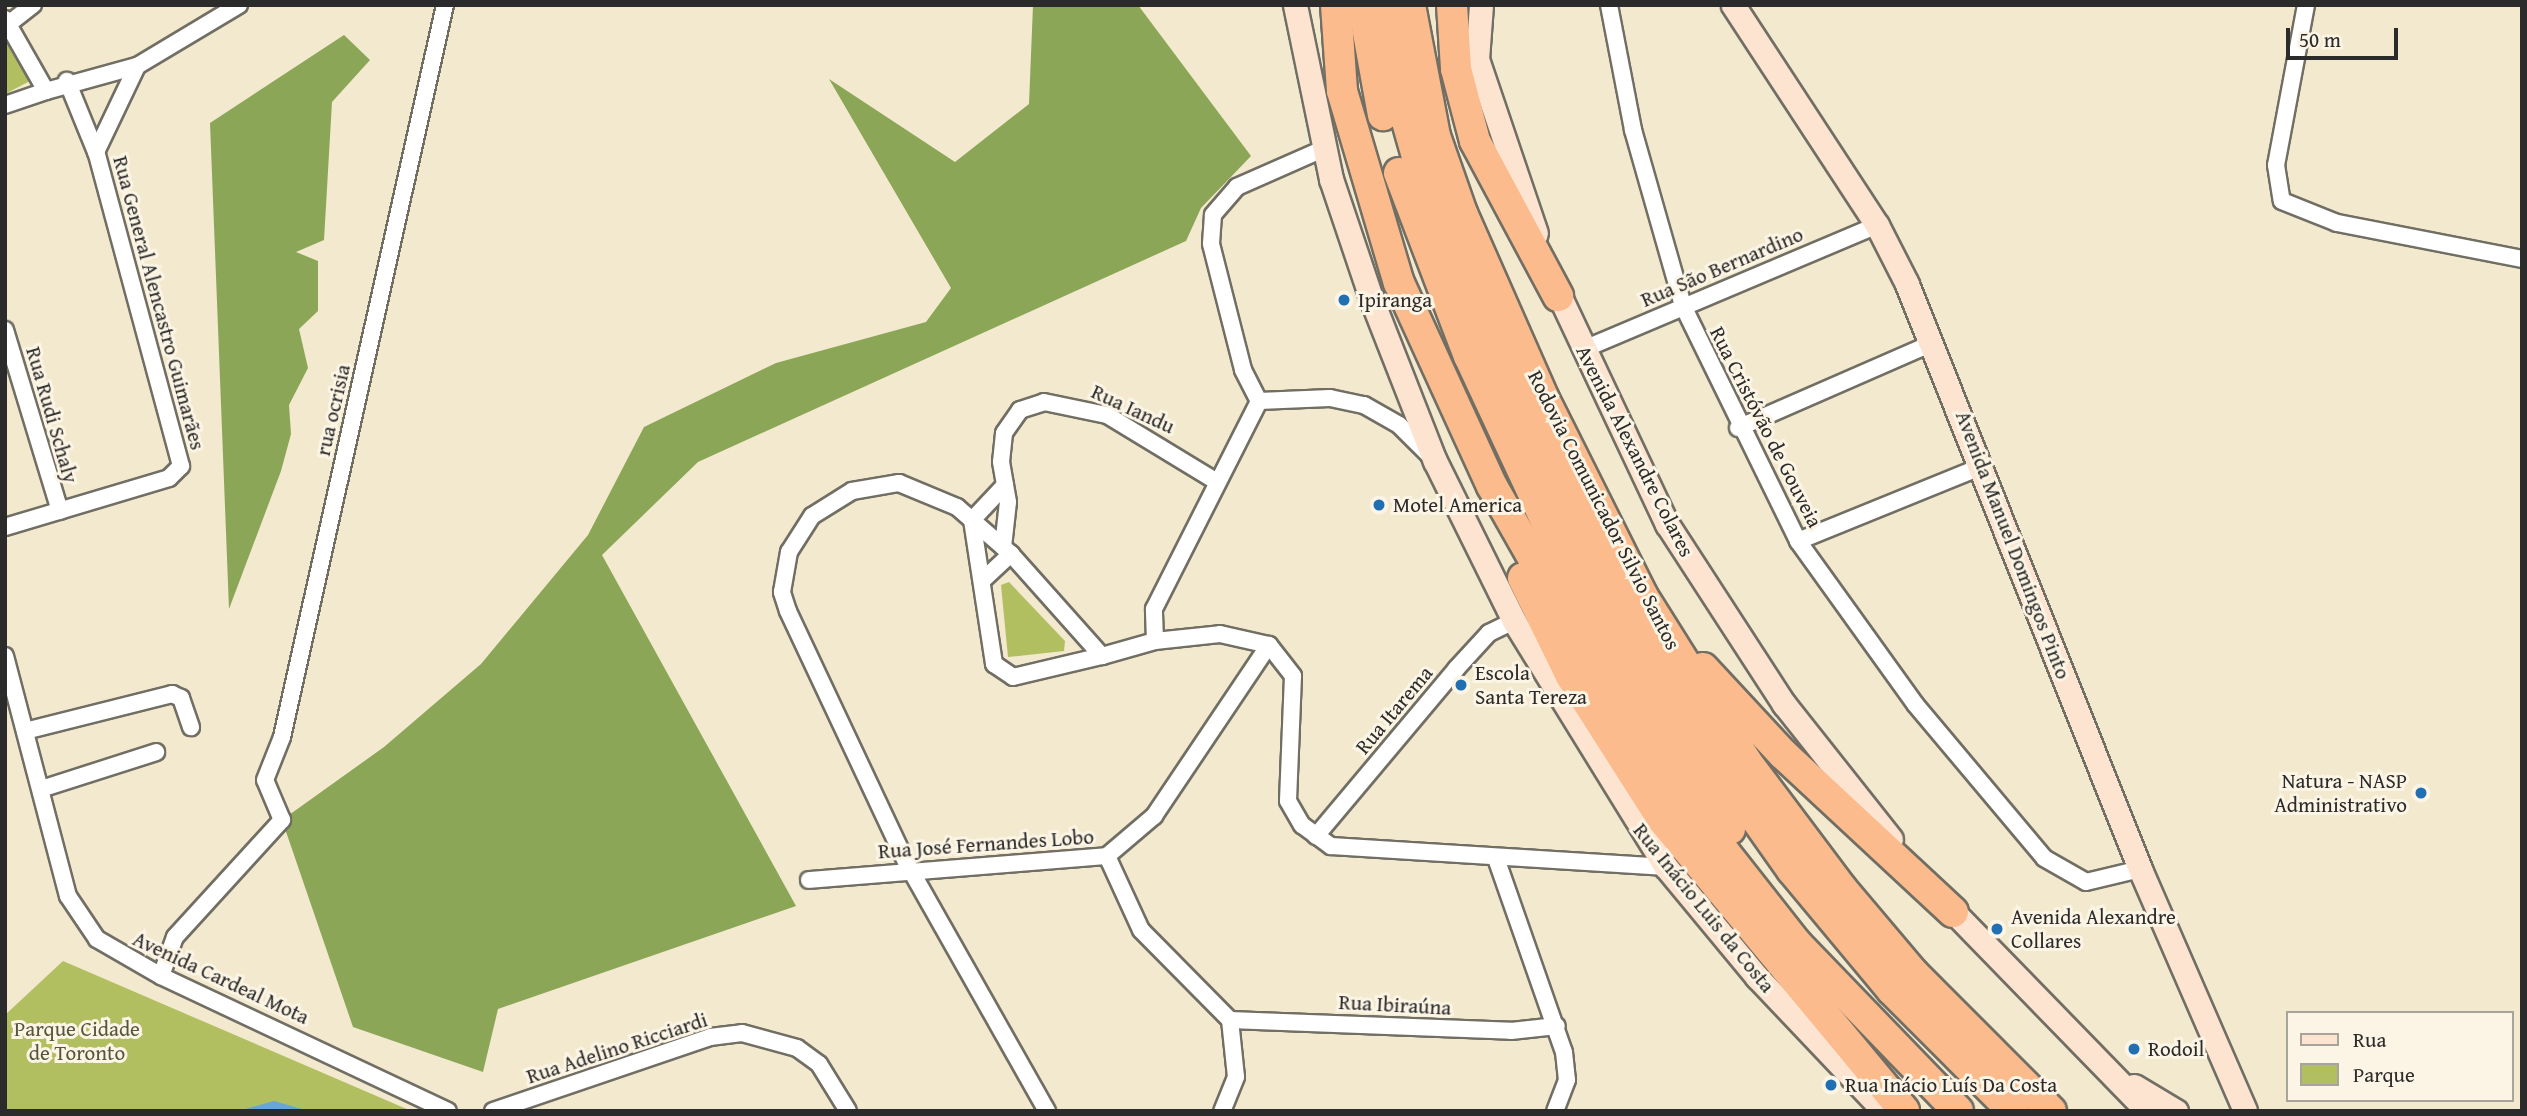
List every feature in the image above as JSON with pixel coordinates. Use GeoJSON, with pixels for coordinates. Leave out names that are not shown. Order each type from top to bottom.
{"type":"FeatureCollection","features":[{"type":"Feature","properties":{"kind":"highway"},"geometry":{"type":"LineString","coordinates":[[1322,5],[1342,91],[1399,283],[1492,486],[1568,620],[1686,803],[1796,943],[1958,1111]]}},
{"type":"Feature","properties":{"kind":"highway"},"geometry":{"type":"LineString","coordinates":[[1336,5],[1342,91]]}},
{"type":"Feature","properties":{"kind":"highway"},"geometry":{"type":"LineString","coordinates":[[1363,5],[1391,149],[1419,233],[1515,462],[1569,570],[1707,796],[1889,1042]]}},
{"type":"Feature","properties":{"kind":"highway"},"geometry":{"type":"LineString","coordinates":[[1386,5],[1395,79],[1428,196],[1540,451],[1615,598],[1696,734],[1792,870],[1892,990],[2013,1111]]}},
{"type":"Feature","properties":{"kind":"highway","name":"Rodovia Comunicador Silvio Santos"},"geometry":{"type":"LineString","coordinates":[[1410,5],[1435,136],[1462,213],[1544,400],[1642,595],[1746,761],[1842,890],[1913,973],[2051,1111]]}},
{"type":"Feature","properties":{"kind":"highway"},"geometry":{"type":"LineString","coordinates":[[1452,5],[1456,69],[1475,141],[1558,296]]}},
{"type":"Feature","properties":{"kind":"highway"},"geometry":{"type":"LineString","coordinates":[[1492,486],[1503,536],[1571,676],[1662,819],[1886,1109]]}},
{"type":"Feature","properties":{"kind":"highway"},"geometry":{"type":"LineString","coordinates":[[1642,595],[1666,613],[1707,674],[1783,754],[1953,912]]}},
{"type":"Feature","properties":{"kind":"main road","name":"Rua Inácio Luis da Costa"},"geometry":{"type":"LineString","coordinates":[[1296,5],[1323,149],[1371,298],[1435,461],[1514,621],[1666,867],[1757,977],[1886,1109]]}},
{"type":"Feature","properties":{"kind":"main road","name":"Avenida Alexandre Colares"},"geometry":{"type":"LineString","coordinates":[[1481,5],[1477,59],[1558,296],[1667,524],[1727,621],[1844,784],[1953,912]]}},
{"type":"Feature","properties":{"kind":"main road","name":"Avenida Manuel Domingos Pinto"},"geometry":{"type":"LineString","coordinates":[[1733,5],[1877,225],[1933,342],[2140,869],[2244,1110]]}},
{"type":"Feature","properties":{"kind":"main road"},"geometry":{"type":"LineString","coordinates":[[1953,912],[2147,1111]]}},
{"type":"Feature","properties":{"kind":"main road"},"geometry":{"type":"LineString","coordinates":[[2110,1073],[2176,1111]]}},
{"type":"Feature","properties":{"kind":"street"},"geometry":{"type":"LineString","coordinates":[[33,5],[8,21],[46,91]]}},
{"type":"Feature","properties":{"kind":"street"},"geometry":{"type":"LineString","coordinates":[[5,105],[67,81],[137,66],[239,5]]}},
{"type":"Feature","properties":{"kind":"street","name":"rua ocrisia"},"geometry":{"type":"LineString","coordinates":[[160,976],[175,937],[282,820],[265,780],[282,737],[444,5]]}},
{"type":"Feature","properties":{"kind":"street","name":"Rua Cristóvão de Gouveia"},"geometry":{"type":"LineString","coordinates":[[1609,5],[1633,130],[1683,306],[1738,428],[1798,541],[1916,704],[2044,858],[2086,882],[2140,869]]}},
{"type":"Feature","properties":{"kind":"street"},"geometry":{"type":"LineString","coordinates":[[2306,5],[2276,165],[2282,201],[2337,223],[2522,259]]}},
{"type":"Feature","properties":{"kind":"street","name":"Rua General Alencastro Guimarães"},"geometry":{"type":"LineString","coordinates":[[96,152],[137,66]]}},
{"type":"Feature","properties":{"kind":"street","name":"Rua General Alencastro Guimarães"},"geometry":{"type":"LineString","coordinates":[[60,511],[169,478],[181,466],[96,152],[67,81]]}},
{"type":"Feature","properties":{"kind":"street"},"geometry":{"type":"LineString","coordinates":[[1155,640],[1154,609],[1259,401],[1242,370],[1210,223],[1219,203],[1237,187],[1323,149]]}},
{"type":"Feature","properties":{"kind":"street","name":"Rua São Bernardino"},"geometry":{"type":"LineString","coordinates":[[1584,349],[1877,225]]}},
{"type":"Feature","properties":{"kind":"street","name":"Rua Rudi Schaly"},"geometry":{"type":"LineString","coordinates":[[5,330],[60,511]]}},
{"type":"Feature","properties":{"kind":"street"},"geometry":{"type":"LineString","coordinates":[[1738,428],[1933,342]]}},
{"type":"Feature","properties":{"kind":"street","name":"Rua Inácio Luis da Costa"},"geometry":{"type":"LineString","coordinates":[[1259,401],[1330,398],[1364,405],[1399,425],[1435,461]]}},
{"type":"Feature","properties":{"kind":"street","name":"Rua Iandu"},"geometry":{"type":"LineString","coordinates":[[1007,551],[1004,433],[1020,410],[1044,402],[1107,415],[1217,482]]}},
{"type":"Feature","properties":{"kind":"street"},"geometry":{"type":"LineString","coordinates":[[1798,541],[1983,466]]}},
{"type":"Feature","properties":{"kind":"street"},"geometry":{"type":"LineString","coordinates":[[1047,1111],[913,873],[788,611],[783,571],[812,516],[868,486],[899,483],[925,489],[972,520],[1007,551],[1102,656]]}},
{"type":"Feature","properties":{"kind":"street"},"geometry":{"type":"LineString","coordinates":[[972,520],[1005,485]]}},
{"type":"Feature","properties":{"kind":"street"},"geometry":{"type":"LineString","coordinates":[[5,527],[60,511]]}},
{"type":"Feature","properties":{"kind":"street"},"geometry":{"type":"LineString","coordinates":[[972,520],[984,579],[990,651],[1003,673],[1030,675],[1155,640],[1235,634],[1269,645],[1293,676],[1288,801],[1316,836],[1344,848],[1497,861],[1666,867]]}},
{"type":"Feature","properties":{"kind":"street"},"geometry":{"type":"LineString","coordinates":[[984,579],[1007,551]]}},
{"type":"Feature","properties":{"kind":"street","name":"Rua Itarema"},"geometry":{"type":"LineString","coordinates":[[1316,836],[1489,633],[1514,621]]}},
{"type":"Feature","properties":{"kind":"street","name":"Rua José Fernandes Lobo"},"geometry":{"type":"LineString","coordinates":[[809,880],[1107,856],[1154,816],[1269,645]]}},
{"type":"Feature","properties":{"kind":"street","name":"Avenida Cardeal Mota"},"geometry":{"type":"LineString","coordinates":[[5,656],[68,896],[80,918],[97,939],[160,976],[448,1111]]}},
{"type":"Feature","properties":{"kind":"street"},"geometry":{"type":"LineString","coordinates":[[25,731],[172,694],[181,698],[191,727]]}},
{"type":"Feature","properties":{"kind":"street"},"geometry":{"type":"LineString","coordinates":[[41,789],[156,752]]}},
{"type":"Feature","properties":{"kind":"street"},"geometry":{"type":"LineString","coordinates":[[1107,856],[1141,930],[1230,1020],[1236,1077],[1222,1111]]}},
{"type":"Feature","properties":{"kind":"street"},"geometry":{"type":"LineString","coordinates":[[1497,861],[1557,1026],[1567,1067],[1555,1111]]}},
{"type":"Feature","properties":{"kind":"street","name":"Rua Ibiraúna"},"geometry":{"type":"LineString","coordinates":[[1230,1020],[1511,1031],[1557,1026]]}},
{"type":"Feature","properties":{"kind":"street","name":"Rua Adelino Ricciardi"},"geometry":{"type":"LineString","coordinates":[[493,1111],[710,1037],[742,1033],[797,1048],[819,1064],[848,1111]]}},
{"type":"Feature","properties":{"kind":"green space"},"geometry":{"type":"Polygon","coordinates":[[[1033,5],[1138,5],[1251,156],[1201,208],[1186,241],[698,462],[602,555],[796,906],[498,1009],[483,1072],[353,1027],[282,820],[384,747],[481,664],[588,535],[644,427],[776,363],[926,322],[951,288],[829,79],[955,162],[1029,104],[1033,5]]]}},
{"type":"Feature","properties":{"kind":"green space"},"geometry":{"type":"Polygon","coordinates":[[[5,34],[30,81],[5,94],[5,34]]]}},
{"type":"Feature","properties":{"kind":"green space"},"geometry":{"type":"Polygon","coordinates":[[[344,35],[370,60],[332,102],[324,240],[296,252],[318,261],[318,311],[299,329],[308,368],[289,405],[291,434],[281,471],[229,609],[210,123],[344,35]]]}},
{"type":"Feature","properties":{"kind":"green space"},"geometry":{"type":"Polygon","coordinates":[[[1009,582],[1065,641],[1064,651],[1008,657],[1001,585],[1009,582]]]}},
{"type":"Feature","properties":{"kind":"green space","name":"Parque Cidade de Toronto"},"geometry":{"type":"Polygon","coordinates":[[[63,961],[410,1111],[5,1111],[5,1015],[63,961]]]}},
{"type":"Feature","properties":{"kind":"water"},"geometry":{"type":"Polygon","coordinates":[[[274,1101],[309,1111],[238,1111],[274,1101]]]}},
{"type":"Feature","properties":{"kind":"place","name":"Ipiranga"},"geometry":{"type":"Point","coordinates":[1344,300]}},
{"type":"Feature","properties":{"kind":"place","name":"Motel America"},"geometry":{"type":"Point","coordinates":[1379,505]}},
{"type":"Feature","properties":{"kind":"place","name":"Escola Santa Tereza"},"geometry":{"type":"Point","coordinates":[1461,685]}},
{"type":"Feature","properties":{"kind":"place","name":"Natura - NASP Administrativo"},"geometry":{"type":"Point","coordinates":[2421,793]}},
{"type":"Feature","properties":{"kind":"place","name":"Avenida Alexandre Collares"},"geometry":{"type":"Point","coordinates":[1997,929]}},
{"type":"Feature","properties":{"kind":"place","name":"Rodoil"},"geometry":{"type":"Point","coordinates":[2134,1049]}},
{"type":"Feature","properties":{"kind":"place","name":"Rua Inácio Luís Da Costa"},"geometry":{"type":"Point","coordinates":[1831,1085]}}]}
